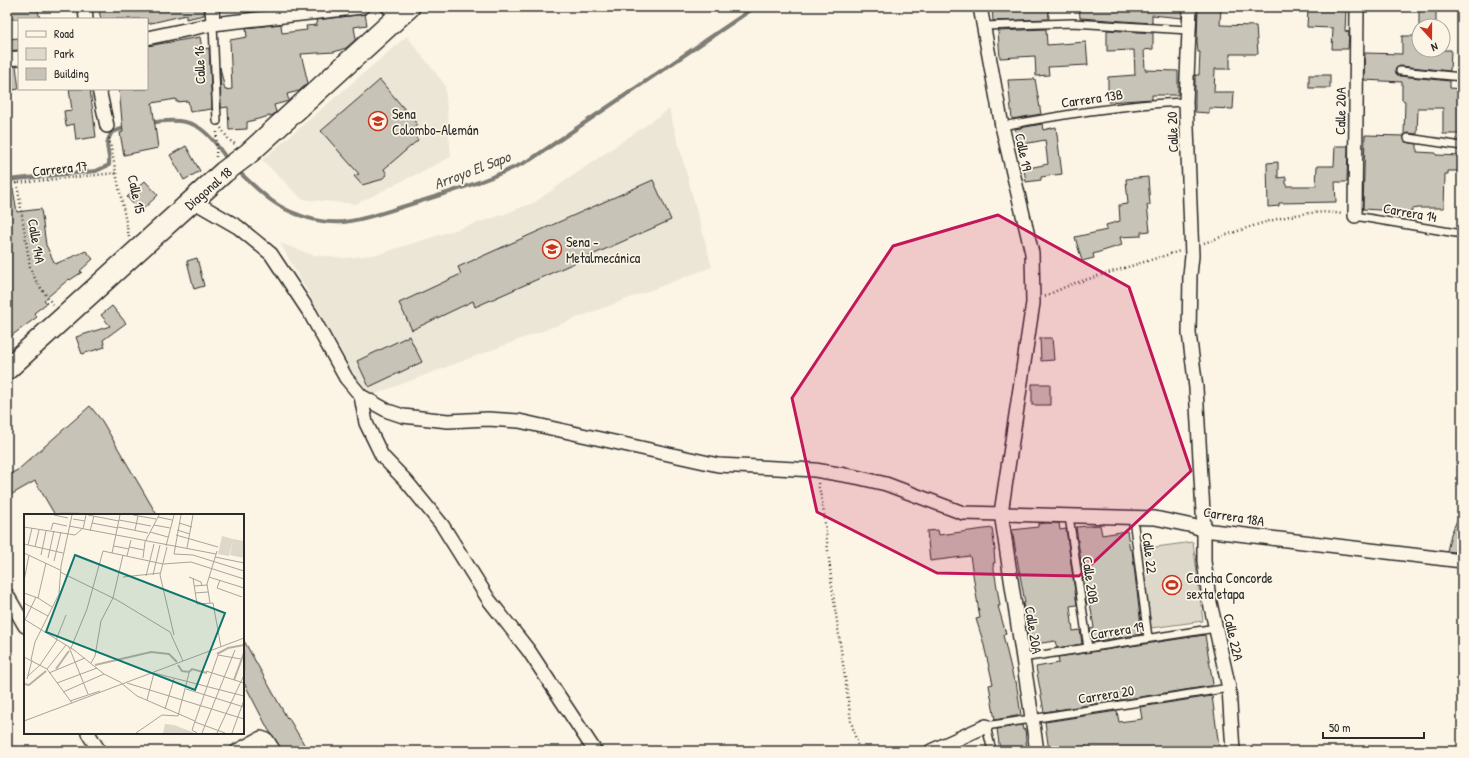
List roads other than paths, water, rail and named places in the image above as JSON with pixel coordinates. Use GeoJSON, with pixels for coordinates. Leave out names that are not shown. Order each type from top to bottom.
{"type":"FeatureCollection","features":[{"type":"Feature","properties":{"kind":"main road","name":"Diagonal 18"},"geometry":{"type":"LineString","coordinates":[[7,369],[224,172],[245,156],[402,8]]}},
{"type":"Feature","properties":{"kind":"street"},"geometry":{"type":"LineString","coordinates":[[85,7],[86,18]]}},
{"type":"Feature","properties":{"kind":"street","name":"Calle 16"},"geometry":{"type":"LineString","coordinates":[[212,7],[213,24]]}},
{"type":"Feature","properties":{"kind":"street"},"geometry":{"type":"LineString","coordinates":[[148,38],[213,24],[362,7]]}},
{"type":"Feature","properties":{"kind":"street","name":"Calle 19"},"geometry":{"type":"LineString","coordinates":[[980,7],[1002,126],[1032,253],[1033,303],[1001,514]]}},
{"type":"Feature","properties":{"kind":"street","name":"Calle 20"},"geometry":{"type":"LineString","coordinates":[[1190,7],[1186,102],[1192,256],[1190,275],[1189,333],[1196,388],[1204,530]]}},
{"type":"Feature","properties":{"kind":"street","name":"Calle 20A"},"geometry":{"type":"LineString","coordinates":[[1355,216],[1357,7]]}},
{"type":"Feature","properties":{"kind":"street"},"geometry":{"type":"LineString","coordinates":[[7,59],[18,58]]}},
{"type":"Feature","properties":{"kind":"street"},"geometry":{"type":"LineString","coordinates":[[99,90],[107,126]]}},
{"type":"Feature","properties":{"kind":"street"},"geometry":{"type":"LineString","coordinates":[[193,201],[238,227],[271,254],[310,314],[346,378],[361,396],[366,423],[382,456],[442,525],[489,600],[529,651],[595,751]]}},
{"type":"Feature","properties":{"kind":"street","name":"Carrera 18A"},"geometry":{"type":"LineString","coordinates":[[361,396],[403,416],[448,421],[488,419],[519,421],[718,465],[815,470],[886,484],[963,513],[1155,518],[1193,526],[1204,530],[1462,561]]}},
{"type":"Feature","properties":{"kind":"street","name":"Calle 20A"},"geometry":{"type":"LineString","coordinates":[[1001,514],[1037,751]]}},
{"type":"Feature","properties":{"kind":"street","name":"Calle 22A"},"geometry":{"type":"LineString","coordinates":[[1204,530],[1204,561],[1209,598],[1229,688],[1233,751]]}},
{"type":"Feature","properties":{"kind":"street"},"geometry":{"type":"LineString","coordinates":[[7,595],[24,624]]}},
{"type":"Feature","properties":{"kind":"street"},"geometry":{"type":"LineString","coordinates":[[931,751],[986,726]]}},
{"type":"Feature","properties":{"kind":"street"},"geometry":{"type":"LineString","coordinates":[[89,734],[99,751]]}},
{"type":"Feature","properties":{"kind":"street"},"geometry":{"type":"LineString","coordinates":[[237,751],[261,738],[270,745]]}},
{"type":"Feature","properties":{"kind":"lane"},"geometry":{"type":"LineString","coordinates":[[983,26],[1073,23],[1188,30]]}},
{"type":"Feature","properties":{"kind":"lane","name":"Calle 16"},"geometry":{"type":"LineString","coordinates":[[213,24],[217,121]]}},
{"type":"Feature","properties":{"kind":"lane"},"geometry":{"type":"LineString","coordinates":[[1400,71],[1462,77]]}},
{"type":"Feature","properties":{"kind":"lane","name":"Carrera 13B"},"geometry":{"type":"LineString","coordinates":[[1002,126],[1054,116],[1144,104],[1186,102]]}},
{"type":"Feature","properties":{"kind":"lane"},"geometry":{"type":"LineString","coordinates":[[1408,138],[1462,146]]}},
{"type":"Feature","properties":{"kind":"lane","name":"Carrera 14"},"geometry":{"type":"LineString","coordinates":[[1355,216],[1462,234]]}},
{"type":"Feature","properties":{"kind":"lane","name":"Calle 20B"},"geometry":{"type":"LineString","coordinates":[[1069,516],[1088,648]]}},
{"type":"Feature","properties":{"kind":"lane","name":"Calle 22"},"geometry":{"type":"LineString","coordinates":[[1133,518],[1148,638]]}},
{"type":"Feature","properties":{"kind":"lane","name":"Carrera 19"},"geometry":{"type":"LineString","coordinates":[[1022,658],[1216,628]]}},
{"type":"Feature","properties":{"kind":"lane","name":"Carrera 20"},"geometry":{"type":"LineString","coordinates":[[986,726],[1229,688]]}},
{"type":"Feature","properties":{"kind":"lane"},"geometry":{"type":"LineString","coordinates":[[986,726],[992,751]]}},
{"type":"Feature","properties":{"kind":"waterway","name":"Arroyo El Sapo"},"geometry":{"type":"LineString","coordinates":[[240,173],[274,203],[304,217],[326,222],[359,220],[469,186],[530,160],[755,7]]}},
{"type":"Feature","properties":{"kind":"waterway","name":"Arroyo El Sapo"},"geometry":{"type":"LineString","coordinates":[[150,123],[178,121],[197,126],[213,140],[229,162]]}},
{"type":"Feature","properties":{"kind":"waterway","name":"Arroyo El Sapo"},"geometry":{"type":"LineString","coordinates":[[7,180],[96,171],[109,165],[107,146],[112,132],[128,127]]}},
{"type":"Feature","properties":{"kind":"place","name":"Sena Colombo-Alemán"},"geometry":{"type":"Point","coordinates":[378,121]}},
{"type":"Feature","properties":{"kind":"place","name":"Sena - Metalmecánica"},"geometry":{"type":"Point","coordinates":[552,249]}},
{"type":"Feature","properties":{"kind":"place","name":"Cancha Concorde sexta etapa"},"geometry":{"type":"Point","coordinates":[1172,585]}}]}
